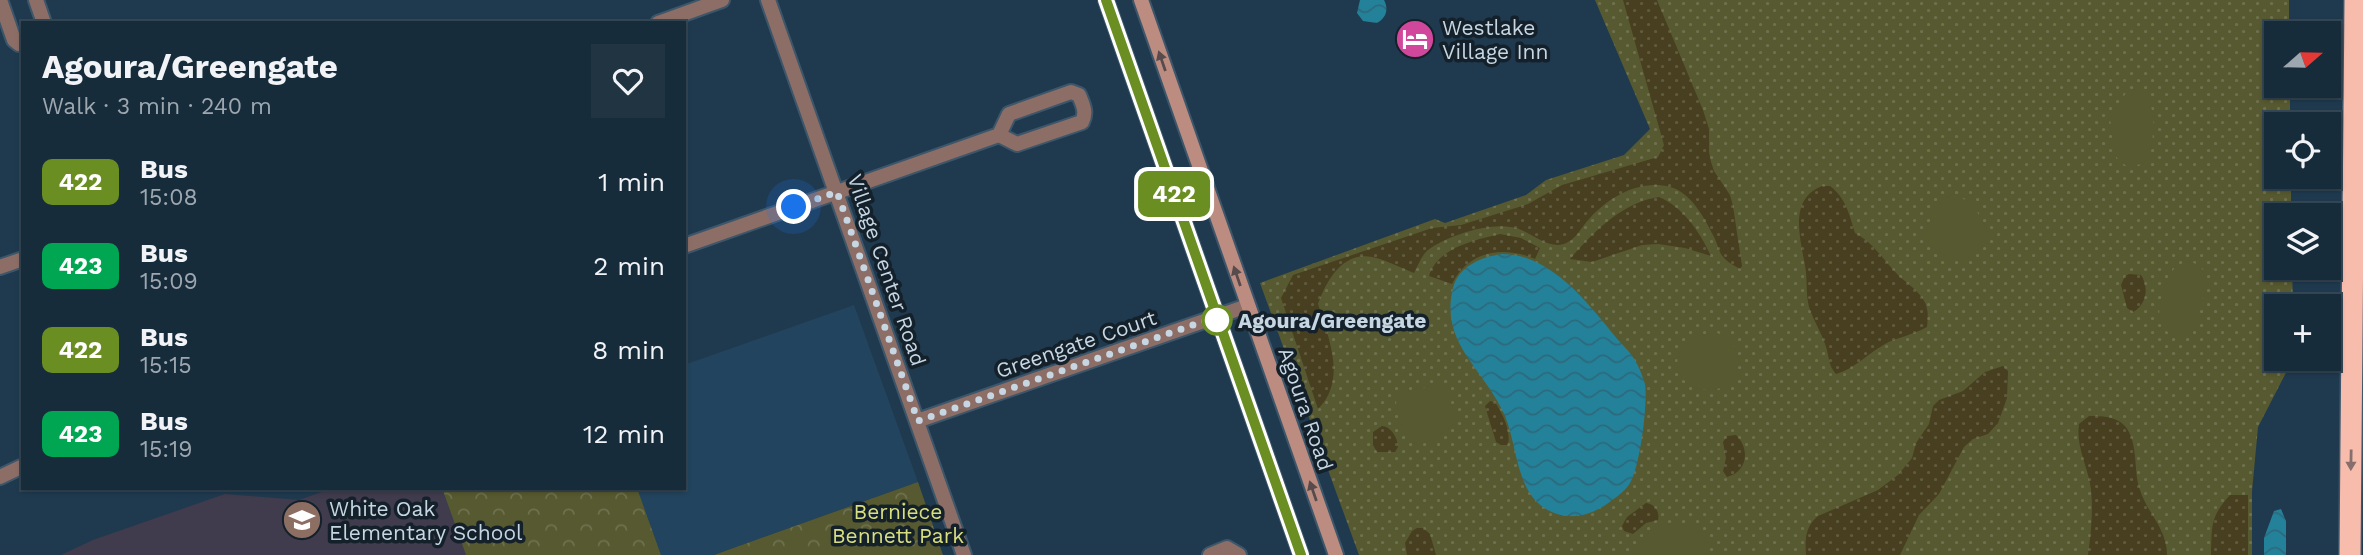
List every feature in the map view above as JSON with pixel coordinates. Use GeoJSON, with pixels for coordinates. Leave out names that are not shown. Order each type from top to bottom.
{"type":"FeatureCollection","features":[{"type":"Feature","properties":{"kind":"highway"},"geometry":{"type":"LineString","coordinates":[[2350,555],[2355,0]]}},
{"type":"Feature","properties":{"kind":"main road"},"geometry":{"type":"LineString","coordinates":[[1106,0],[1301,555]]}},
{"type":"Feature","properties":{"kind":"main road","name":"Agoura Road"},"geometry":{"type":"LineString","coordinates":[[1141,0],[1336,555]]}},
{"type":"Feature","properties":{"kind":"street"},"geometry":{"type":"LineString","coordinates":[[0,0],[14,40],[21,44]]}},
{"type":"Feature","properties":{"kind":"street"},"geometry":{"type":"LineString","coordinates":[[36,0],[43,21]]}},
{"type":"Feature","properties":{"kind":"street"},"geometry":{"type":"LineString","coordinates":[[664,21],[722,0]]}},
{"type":"Feature","properties":{"kind":"street","name":"Village Center Road"},"geometry":{"type":"LineString","coordinates":[[768,0],[964,555]]}},
{"type":"Feature","properties":{"kind":"street"},"geometry":{"type":"LineString","coordinates":[[686,245],[999,135],[1009,114],[1071,92],[1079,95],[1084,106],[1086,116],[1082,122],[1017,144],[999,135]]}},
{"type":"Feature","properties":{"kind":"street"},"geometry":{"type":"LineString","coordinates":[[0,267],[21,260]]}},
{"type":"Feature","properties":{"kind":"street","name":"Greengate Court"},"geometry":{"type":"LineString","coordinates":[[918,421],[1247,306]]}},
{"type":"Feature","properties":{"kind":"street"},"geometry":{"type":"LineString","coordinates":[[0,477],[21,467]]}},
{"type":"Feature","properties":{"kind":"street"},"geometry":{"type":"LineString","coordinates":[[1210,555],[1227,548],[1239,555]]}},
{"type":"Feature","properties":{"kind":"shaded area"},"geometry":{"type":"Polygon","coordinates":[[[854,305],[918,482],[714,555],[661,555],[638,490],[686,490],[686,364],[854,305]]]}},
{"type":"Feature","properties":{"kind":"shaded area","name":"White Oak Elementary School"},"geometry":{"type":"Polygon","coordinates":[[[327,490],[443,490],[466,555],[61,555],[93,540],[225,494],[299,500],[327,490]]]}},
{"type":"Feature","properties":{"kind":"green space"},"geometry":{"type":"Polygon","coordinates":[[[1595,0],[2289,0],[2289,21],[2264,21],[2264,98],[2290,98],[2290,112],[2264,112],[2264,189],[2291,189],[2291,203],[2264,203],[2264,280],[2292,280],[2293,294],[2264,294],[2264,371],[2287,371],[2258,427],[2252,491],[2252,555],[1359,555],[1260,283],[1435,219],[1445,223],[1526,195],[1546,180],[1624,155],[1650,129],[1595,0]]]}},
{"type":"Feature","properties":{"kind":"green space"},"geometry":{"type":"Polygon","coordinates":[[[2133,90],[2144,96],[2151,106],[2152,145],[2147,160],[2127,166],[2116,156],[2110,119],[2126,93],[2133,90]]]}},
{"type":"Feature","properties":{"kind":"green space"},"geometry":{"type":"Polygon","coordinates":[[[1955,195],[1972,203],[1989,233],[1983,245],[1963,260],[1947,257],[1926,237],[1929,224],[1939,205],[1955,195]]]}},
{"type":"Feature","properties":{"kind":"green space"},"geometry":{"type":"Polygon","coordinates":[[[2189,262],[2203,270],[2208,286],[2193,330],[2178,337],[2169,333],[2160,322],[2160,308],[2172,271],[2178,265],[2189,262]]]}},
{"type":"Feature","properties":{"kind":"green space"},"geometry":{"type":"Polygon","coordinates":[[[1717,333],[1729,340],[1736,350],[1739,361],[1737,372],[1731,381],[1721,388],[1707,390],[1690,386],[1678,367],[1681,350],[1695,338],[1717,333]]]}},
{"type":"Feature","properties":{"kind":"green space"},"geometry":{"type":"Polygon","coordinates":[[[1436,385],[1444,390],[1450,400],[1455,423],[1434,439],[1418,444],[1400,422],[1396,407],[1397,393],[1436,385]]]}},
{"type":"Feature","properties":{"kind":"green space","name":"Berniece Bennett Park"},"geometry":{"type":"Polygon","coordinates":[[[918,482],[943,555],[714,555],[918,482]]]}},
{"type":"Feature","properties":{"kind":"green space"},"geometry":{"type":"Polygon","coordinates":[[[443,490],[638,490],[661,555],[466,555],[443,490]]]}},
{"type":"Feature","properties":{"kind":"green space"},"geometry":{"type":"Polygon","coordinates":[[[1676,523],[1700,532],[1707,542],[1708,555],[1639,555],[1640,547],[1650,532],[1676,523]]]}},
{"type":"Feature","properties":{"kind":"sand"},"geometry":{"type":"Polygon","coordinates":[[[1623,0],[1657,0],[1703,110],[1709,129],[1709,152],[1714,171],[1730,195],[1742,266],[1740,269],[1720,253],[1706,222],[1691,200],[1678,190],[1659,185],[1637,188],[1606,203],[1564,244],[1552,244],[1519,229],[1497,226],[1472,230],[1437,244],[1424,255],[1414,273],[1388,262],[1361,256],[1344,263],[1337,270],[1318,304],[1330,345],[1334,372],[1327,398],[1318,409],[1281,298],[1293,275],[1432,228],[1461,225],[1528,204],[1562,185],[1658,157],[1664,145],[1623,0]]]}},
{"type":"Feature","properties":{"kind":"sand"},"geometry":{"type":"Polygon","coordinates":[[[1822,186],[1830,186],[1840,196],[1855,233],[1873,247],[1918,293],[1925,302],[1928,313],[1927,327],[1885,344],[1850,368],[1836,374],[1809,306],[1799,223],[1804,201],[1822,186]]]}},
{"type":"Feature","properties":{"kind":"sand"},"geometry":{"type":"Polygon","coordinates":[[[1659,197],[1676,207],[1690,221],[1711,256],[1658,244],[1642,245],[1592,262],[1570,259],[1599,229],[1621,212],[1633,205],[1659,197]]]}},
{"type":"Feature","properties":{"kind":"sand"},"geometry":{"type":"Polygon","coordinates":[[[1500,234],[1521,238],[1540,248],[1535,259],[1511,252],[1499,252],[1487,254],[1467,264],[1452,284],[1429,276],[1433,266],[1448,252],[1500,234]]]}},
{"type":"Feature","properties":{"kind":"sand"},"geometry":{"type":"Polygon","coordinates":[[[2129,274],[2141,275],[2146,290],[2144,300],[2133,312],[2127,308],[2121,285],[2129,274]]]}},
{"type":"Feature","properties":{"kind":"sand"},"geometry":{"type":"Polygon","coordinates":[[[2003,366],[2008,371],[2007,398],[1998,423],[1988,434],[1973,439],[1964,447],[1939,494],[1919,515],[1900,555],[1806,555],[1810,524],[1818,516],[1878,490],[1898,475],[1912,458],[1916,443],[1929,424],[1933,406],[1939,400],[1963,391],[1985,372],[2003,366]]]}},
{"type":"Feature","properties":{"kind":"sand"},"geometry":{"type":"Polygon","coordinates":[[[1490,401],[1495,402],[1506,423],[1508,445],[1496,442],[1485,406],[1490,401]]]}},
{"type":"Feature","properties":{"kind":"sand"},"geometry":{"type":"Polygon","coordinates":[[[2089,416],[2113,418],[2125,426],[2129,433],[2140,490],[2164,537],[2167,555],[2088,555],[2092,519],[2091,492],[2078,432],[2079,424],[2089,416]]]}},
{"type":"Feature","properties":{"kind":"sand"},"geometry":{"type":"Polygon","coordinates":[[[1382,426],[1396,437],[1398,447],[1395,452],[1377,452],[1373,445],[1373,432],[1382,426]]]}},
{"type":"Feature","properties":{"kind":"sand"},"geometry":{"type":"Polygon","coordinates":[[[1736,435],[1743,446],[1745,459],[1739,470],[1727,477],[1723,471],[1726,458],[1723,442],[1727,436],[1736,435]]]}},
{"type":"Feature","properties":{"kind":"sand"},"geometry":{"type":"Polygon","coordinates":[[[2230,495],[2248,495],[2248,555],[2211,555],[2213,522],[2230,495]]]}},
{"type":"Feature","properties":{"kind":"sand"},"geometry":{"type":"Polygon","coordinates":[[[1646,503],[1656,509],[1658,520],[1646,523],[1633,534],[1624,531],[1622,526],[1627,517],[1646,503]]]}},
{"type":"Feature","properties":{"kind":"sand"},"geometry":{"type":"Polygon","coordinates":[[[1417,528],[1423,528],[1430,534],[1436,555],[1407,555],[1405,543],[1417,528]]]}},
{"type":"Feature","properties":{"kind":"water"},"geometry":{"type":"Polygon","coordinates":[[[1360,0],[1384,0],[1386,13],[1383,19],[1377,23],[1363,21],[1357,13],[1360,0]]]}},
{"type":"Feature","properties":{"kind":"water"},"geometry":{"type":"Polygon","coordinates":[[[1502,254],[1536,262],[1566,282],[1632,356],[1645,384],[1642,435],[1634,475],[1624,490],[1611,501],[1585,514],[1557,514],[1533,498],[1520,472],[1505,416],[1458,341],[1450,308],[1456,280],[1466,268],[1479,260],[1502,254]]]}},
{"type":"Feature","properties":{"kind":"water"},"geometry":{"type":"Polygon","coordinates":[[[2281,509],[2286,521],[2286,555],[2264,555],[2264,538],[2274,511],[2281,509]]]}},
{"type":"Feature","properties":{"kind":"bus line","name":"422"},"geometry":{"type":"LineString","coordinates":[[1106,0],[1301,555]]}},
{"type":"Feature","properties":{"kind":"place","name":"Westlake Village Inn"},"geometry":{"type":"Point","coordinates":[1415,39]}},
{"type":"Feature","properties":{"kind":"place","name":"Agoura/Greengate"},"geometry":{"type":"Point","coordinates":[1217,320]}},
{"type":"Feature","properties":{"kind":"place","name":"White Oak Elementary School"},"geometry":{"type":"Point","coordinates":[302,520]}},
{"type":"Feature","properties":{"kind":"route"},"geometry":{"type":"LineString","coordinates":[[794,207],[837,192],[918,421],[1216,317],[1217,320]]}}]}
